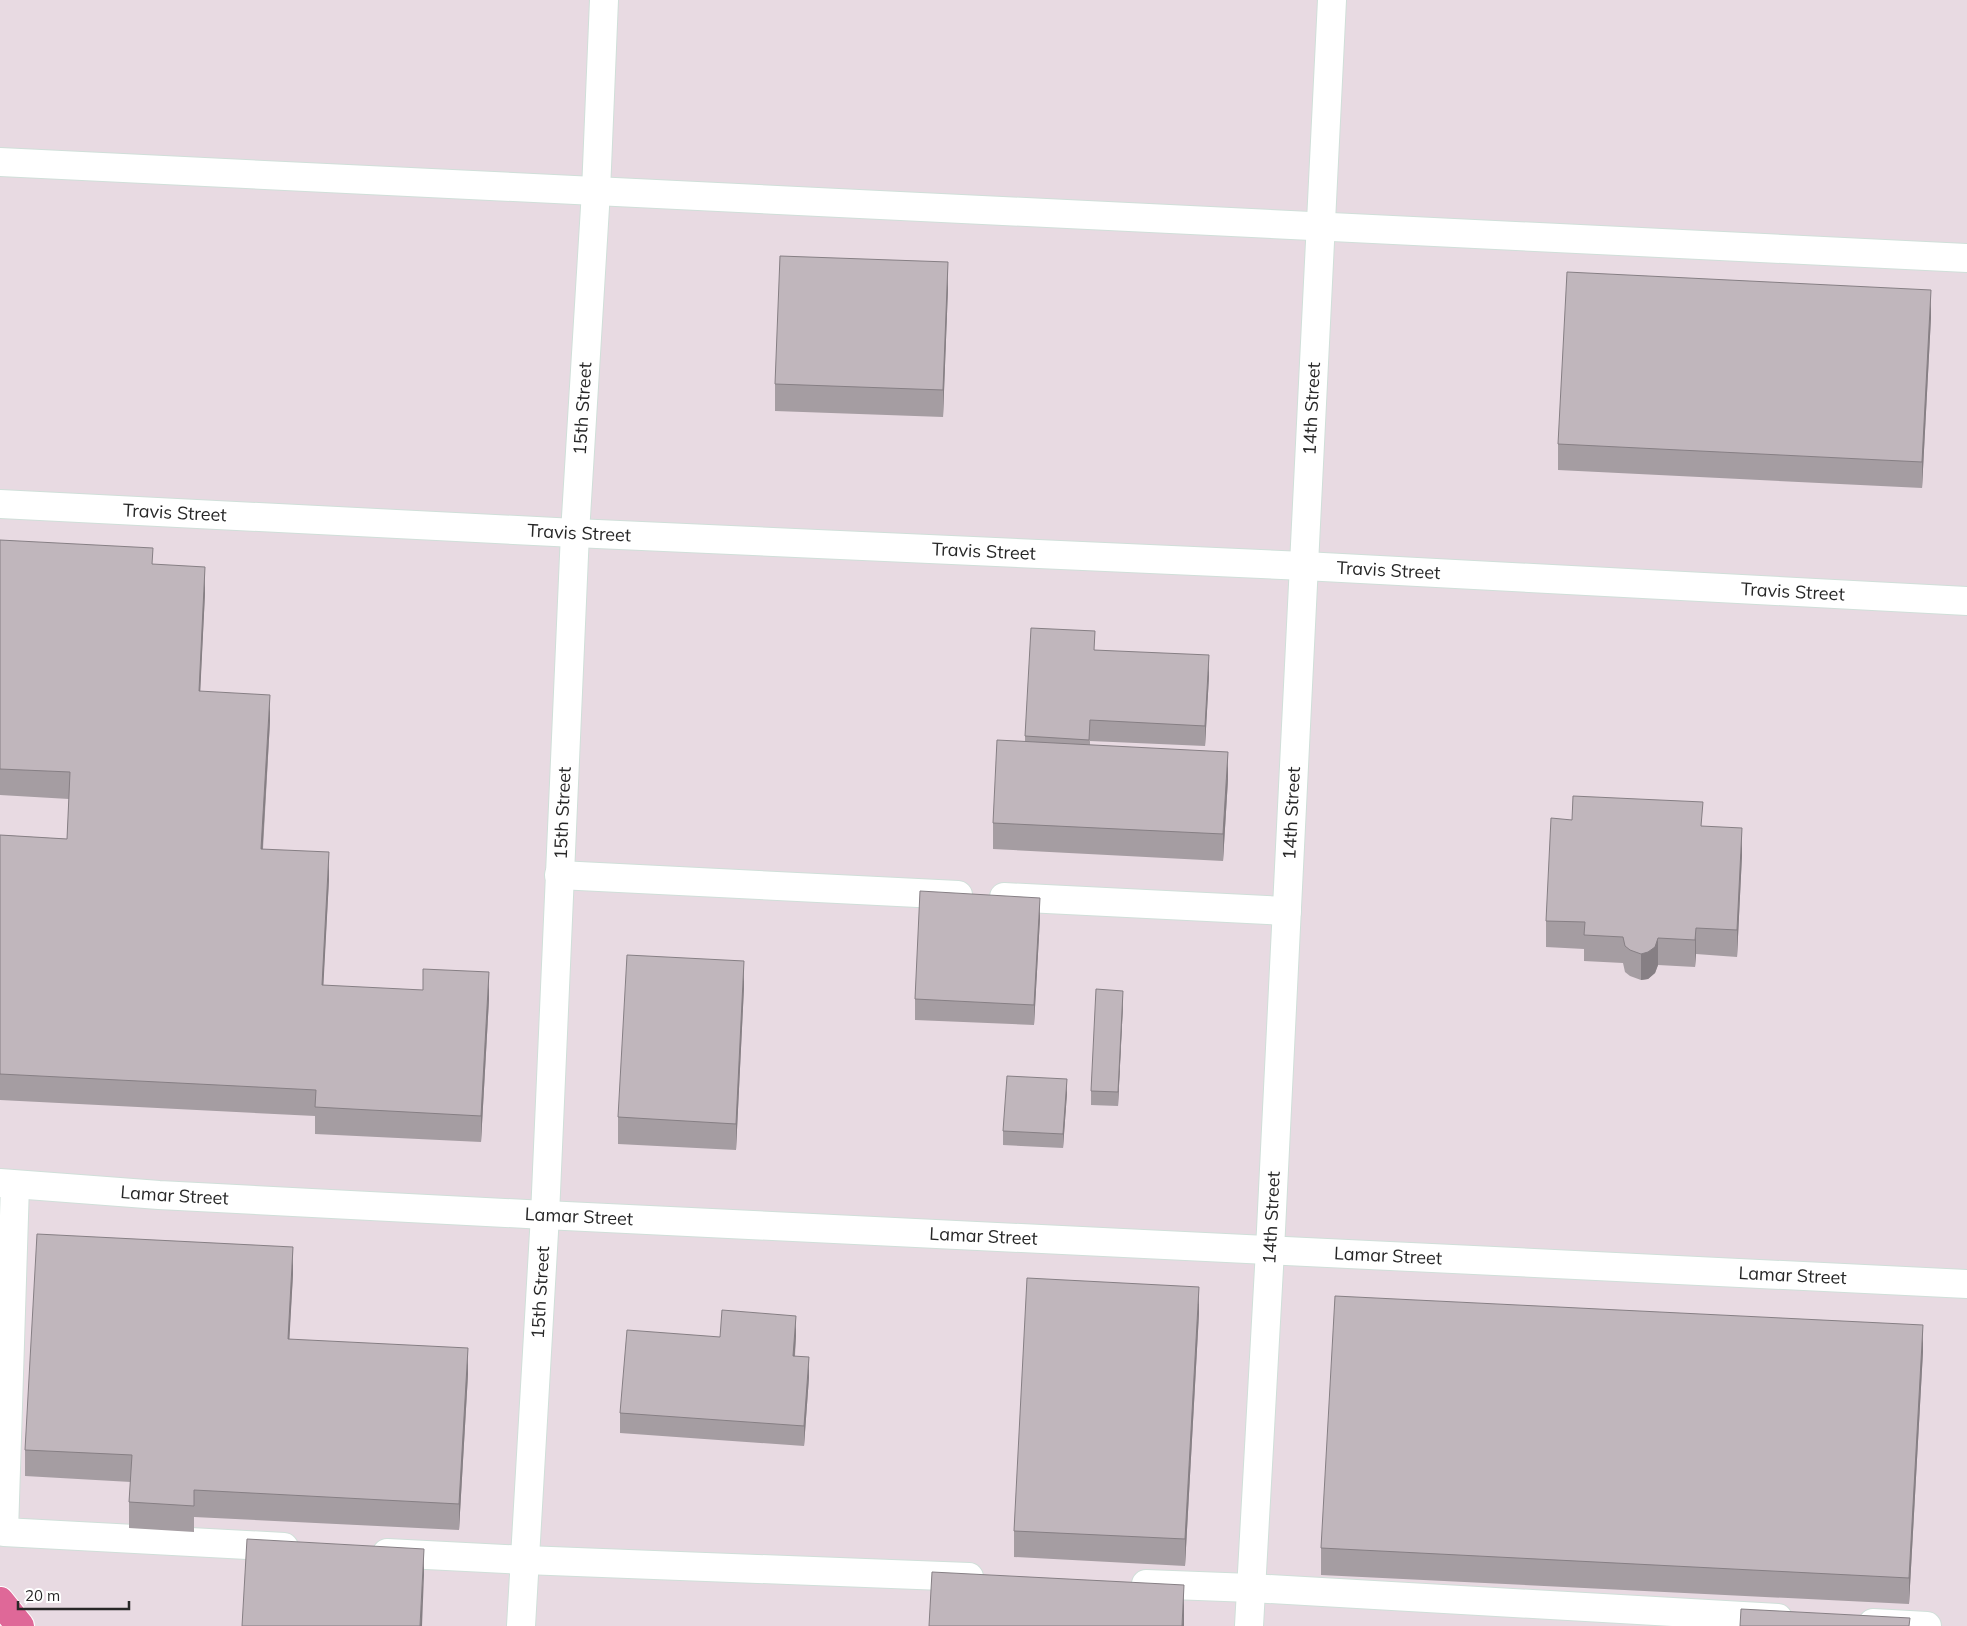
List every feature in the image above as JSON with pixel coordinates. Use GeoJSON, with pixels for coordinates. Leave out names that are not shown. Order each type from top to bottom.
{"type":"FeatureCollection","features":[{"type":"Feature","properties":{"kind":"main road"},"geometry":{"type":"LineString","coordinates":[[0,1601],[20,1626]]}},
{"type":"Feature","properties":{"kind":"street","name":"15th Street"},"geometry":{"type":"LineString","coordinates":[[521,1626],[545,1215],[559,875],[596,191],[604,0]]}},
{"type":"Feature","properties":{"kind":"street","name":"14th Street"},"geometry":{"type":"LineString","coordinates":[[1249,1626],[1270,1250],[1332,0]]}},
{"type":"Feature","properties":{"kind":"street"},"geometry":{"type":"LineString","coordinates":[[0,162],[1967,258]]}},
{"type":"Feature","properties":{"kind":"street","name":"Travis Street"},"geometry":{"type":"LineString","coordinates":[[0,504],[576,533],[1304,566],[1967,601]]}},
{"type":"Feature","properties":{"kind":"street"},"geometry":{"type":"LineString","coordinates":[[559,875],[1287,911]]}},
{"type":"Feature","properties":{"kind":"street"},"geometry":{"type":"LineString","coordinates":[[8,1184],[4,1532],[309,1549]]}},
{"type":"Feature","properties":{"kind":"street","name":"Lamar Street"},"geometry":{"type":"LineString","coordinates":[[8,1184],[169,1195],[545,1215],[1967,1284]]}},
{"type":"Feature","properties":{"kind":"street"},"geometry":{"type":"LineString","coordinates":[[358,1551],[525,1560],[992,1578]]}},
{"type":"Feature","properties":{"kind":"street"},"geometry":{"type":"LineString","coordinates":[[1122,1583],[1251,1588],[1798,1619]]}},
{"type":"Feature","properties":{"kind":"street"},"geometry":{"type":"LineString","coordinates":[[1848,1622],[1927,1626]]}},
{"type":"Feature","properties":{"kind":"building"},"geometry":{"type":"Polygon","coordinates":[[[780,256],[948,262],[943,390],[775,384],[780,256]]]}},
{"type":"Feature","properties":{"kind":"building"},"geometry":{"type":"Polygon","coordinates":[[[1567,272],[1931,290],[1922,462],[1558,444],[1567,272]]]}},
{"type":"Feature","properties":{"kind":"building"},"geometry":{"type":"Polygon","coordinates":[[[0,540],[153,548],[152,564],[205,567],[199,691],[270,695],[261,849],[329,852],[322,985],[423,990],[423,969],[489,972],[481,1116],[315,1107],[316,1090],[0,1074],[0,835],[67,839],[70,772],[0,769],[0,540]]]}},
{"type":"Feature","properties":{"kind":"building"},"geometry":{"type":"Polygon","coordinates":[[[1031,628],[1095,631],[1094,650],[1209,655],[1205,726],[1090,720],[1089,740],[1025,736],[1031,628]]]}},
{"type":"Feature","properties":{"kind":"building"},"geometry":{"type":"Polygon","coordinates":[[[997,740],[1228,752],[1223,834],[993,823],[997,740]]]}},
{"type":"Feature","properties":{"kind":"building"},"geometry":{"type":"Polygon","coordinates":[[[1573,796],[1703,802],[1701,826],[1742,828],[1737,930],[1696,928],[1695,940],[1658,938],[1655,947],[1641,954],[1625,946],[1623,937],[1584,935],[1585,922],[1546,921],[1551,818],[1572,820],[1573,796]]]}},
{"type":"Feature","properties":{"kind":"building"},"geometry":{"type":"Polygon","coordinates":[[[920,891],[1040,898],[1034,1005],[915,999],[920,891]]]}},
{"type":"Feature","properties":{"kind":"building"},"geometry":{"type":"Polygon","coordinates":[[[627,955],[744,961],[736,1124],[618,1117],[627,955]]]}},
{"type":"Feature","properties":{"kind":"building"},"geometry":{"type":"Polygon","coordinates":[[[1096,989],[1123,991],[1118,1092],[1091,1091],[1096,989]]]}},
{"type":"Feature","properties":{"kind":"building"},"geometry":{"type":"Polygon","coordinates":[[[1007,1076],[1067,1079],[1063,1134],[1003,1131],[1007,1076]]]}},
{"type":"Feature","properties":{"kind":"building"},"geometry":{"type":"Polygon","coordinates":[[[37,1234],[293,1247],[288,1339],[468,1348],[459,1504],[194,1490],[194,1506],[129,1502],[132,1455],[25,1450],[37,1234]]]}},
{"type":"Feature","properties":{"kind":"building"},"geometry":{"type":"Polygon","coordinates":[[[1027,1278],[1199,1287],[1185,1539],[1014,1531],[1027,1278]]]}},
{"type":"Feature","properties":{"kind":"building"},"geometry":{"type":"Polygon","coordinates":[[[1335,1296],[1923,1325],[1909,1578],[1321,1548],[1335,1296]]]}},
{"type":"Feature","properties":{"kind":"building"},"geometry":{"type":"Polygon","coordinates":[[[722,1310],[796,1316],[793,1356],[809,1357],[804,1426],[620,1413],[627,1330],[720,1337],[722,1310]]]}},
{"type":"Feature","properties":{"kind":"building"},"geometry":{"type":"Polygon","coordinates":[[[247,1539],[424,1549],[420,1626],[242,1626],[247,1539]]]}},
{"type":"Feature","properties":{"kind":"building"},"geometry":{"type":"Polygon","coordinates":[[[932,1572],[1184,1585],[1182,1626],[929,1626],[932,1572]]]}},
{"type":"Feature","properties":{"kind":"building"},"geometry":{"type":"Polygon","coordinates":[[[1741,1609],[1910,1618],[1909,1626],[1740,1626],[1741,1609]]]}}]}
